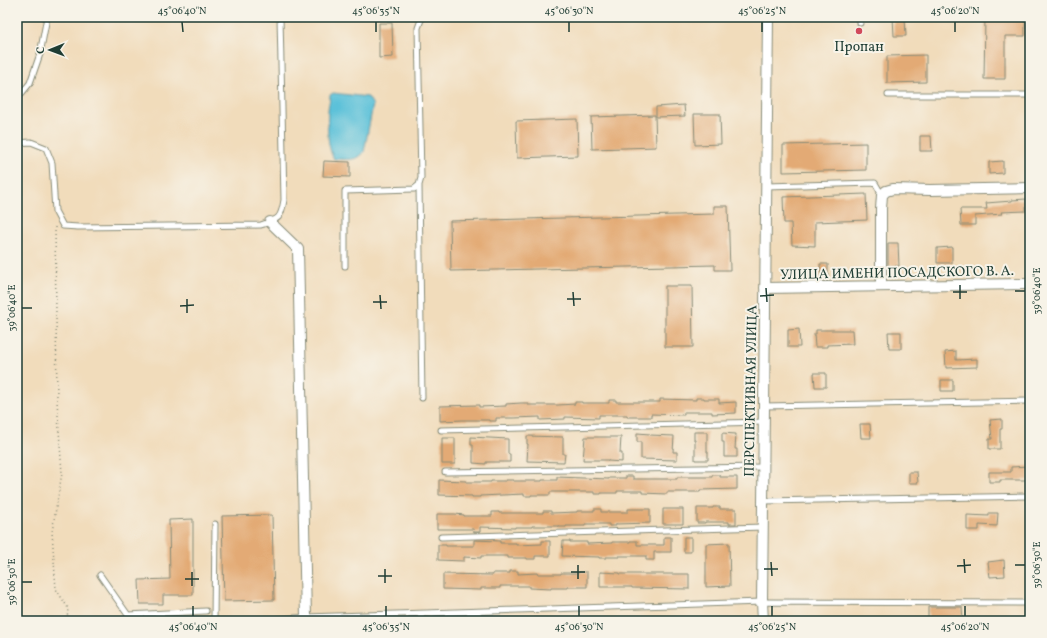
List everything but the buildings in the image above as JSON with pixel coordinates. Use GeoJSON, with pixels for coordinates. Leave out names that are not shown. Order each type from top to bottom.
{"type":"FeatureCollection","features":[{"type":"Feature","properties":{"kind":"street","name":"ПЕРСПЕКТИВНАЯ УЛИЦА"},"geometry":{"type":"LineString","coordinates":[[763,621],[763,466],[768,17]]}},
{"type":"Feature","properties":{"kind":"street"},"geometry":{"type":"LineString","coordinates":[[881,286],[880,216],[882,195],[886,191],[894,189],[930,190],[1030,188]]}},
{"type":"Feature","properties":{"kind":"street"},"geometry":{"type":"LineString","coordinates":[[270,222],[298,249],[306,617]]}},
{"type":"Feature","properties":{"kind":"street","name":"УЛИЦА ИМЕНИ ПОСАДСКОГО В. А."},"geometry":{"type":"LineString","coordinates":[[765,288],[1030,284]]}},
{"type":"Feature","properties":{"kind":"lane"},"geometry":{"type":"LineString","coordinates":[[17,100],[30,83],[33,76],[40,54],[47,17]]}},
{"type":"Feature","properties":{"kind":"lane"},"geometry":{"type":"LineString","coordinates":[[17,143],[31,142],[46,148],[52,162],[55,211],[63,226],[261,225],[275,220],[282,213],[284,200],[280,17]]}},
{"type":"Feature","properties":{"kind":"lane"},"geometry":{"type":"LineString","coordinates":[[422,17],[418,28],[421,178],[419,185],[422,398]]}},
{"type":"Feature","properties":{"kind":"lane"},"geometry":{"type":"LineString","coordinates":[[860,17],[860,23]]}},
{"type":"Feature","properties":{"kind":"lane"},"geometry":{"type":"LineString","coordinates":[[888,95],[1030,95]]}},
{"type":"Feature","properties":{"kind":"lane"},"geometry":{"type":"LineString","coordinates":[[766,186],[875,183],[882,195]]}},
{"type":"Feature","properties":{"kind":"lane"},"geometry":{"type":"LineString","coordinates":[[345,266],[346,191],[414,190],[419,185]]}},
{"type":"Feature","properties":{"kind":"lane"},"geometry":{"type":"LineString","coordinates":[[764,406],[1030,401]]}},
{"type":"Feature","properties":{"kind":"lane"},"geometry":{"type":"LineString","coordinates":[[441,430],[764,422]]}},
{"type":"Feature","properties":{"kind":"lane"},"geometry":{"type":"LineString","coordinates":[[445,472],[763,466]]}},
{"type":"Feature","properties":{"kind":"lane"},"geometry":{"type":"LineString","coordinates":[[763,501],[1030,496]]}},
{"type":"Feature","properties":{"kind":"lane"},"geometry":{"type":"LineString","coordinates":[[214,621],[215,524]]}},
{"type":"Feature","properties":{"kind":"lane"},"geometry":{"type":"LineString","coordinates":[[441,537],[763,527]]}},
{"type":"Feature","properties":{"kind":"lane"},"geometry":{"type":"LineString","coordinates":[[100,575],[128,615],[206,611]]}},
{"type":"Feature","properties":{"kind":"lane"},"geometry":{"type":"LineString","coordinates":[[256,621],[306,617],[762,602],[1030,603]]}},
{"type":"Feature","properties":{"kind":"path"},"geometry":{"type":"LineString","coordinates":[[55,227],[57,401],[62,473],[52,532],[56,589],[68,608],[67,621]]}},
{"type":"Feature","properties":{"kind":"water"},"geometry":{"type":"Polygon","coordinates":[[[333,93],[368,97],[373,105],[364,152],[355,159],[334,159],[330,149],[328,136],[328,109],[330,95],[333,93]]]}},
{"type":"Feature","properties":{"kind":"place","name":"Пропан"},"geometry":{"type":"Point","coordinates":[859,31]}}]}
